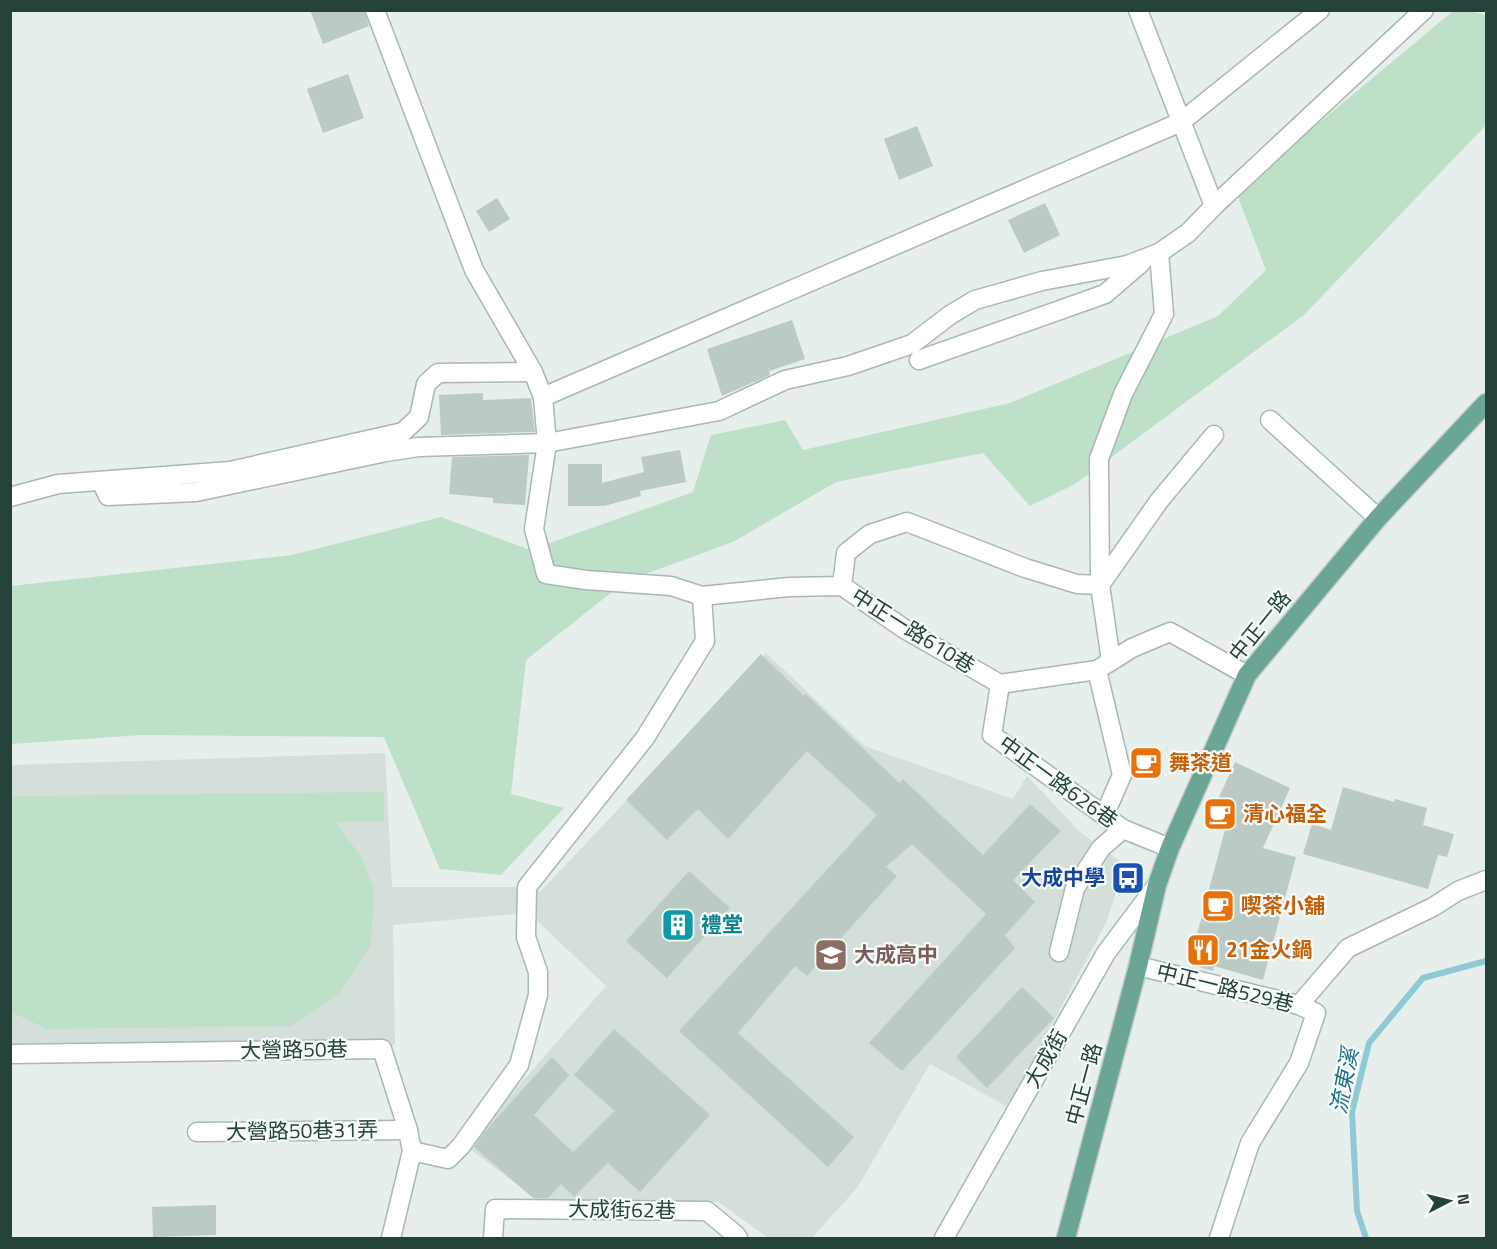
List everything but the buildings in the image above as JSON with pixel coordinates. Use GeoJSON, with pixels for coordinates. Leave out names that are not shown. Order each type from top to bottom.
{"type":"FeatureCollection","features":[{"type":"Feature","properties":{"kind":"main road","name":"中正一路"},"geometry":{"type":"LineString","coordinates":[[1066,1239],[1157,885],[1170,848],[1247,675],[1378,519],[1486,403]]}},
{"type":"Feature","properties":{"kind":"street"},"geometry":{"type":"LineString","coordinates":[[375,10],[474,270],[533,372],[543,397],[547,443]]}},
{"type":"Feature","properties":{"kind":"street"},"geometry":{"type":"LineString","coordinates":[[1138,10],[1214,206]]}},
{"type":"Feature","properties":{"kind":"street"},"geometry":{"type":"LineString","coordinates":[[543,397],[1181,122],[1320,10]]}},
{"type":"Feature","properties":{"kind":"street"},"geometry":{"type":"LineString","coordinates":[[918,360],[1105,294],[1153,255],[1188,233],[1424,10]]}},
{"type":"Feature","properties":{"kind":"street"},"geometry":{"type":"LineString","coordinates":[[101,481],[108,496],[196,492],[408,448],[547,443],[719,411],[784,380],[848,366],[912,344],[950,315],[975,300],[1042,281],[1126,265],[1153,255]]}},
{"type":"Feature","properties":{"kind":"street"},"geometry":{"type":"LineString","coordinates":[[1104,816],[1122,775],[1104,666],[1100,585],[1099,459],[1123,394],[1164,314],[1153,255]]}},
{"type":"Feature","properties":{"kind":"street"},"geometry":{"type":"LineString","coordinates":[[10,497],[58,484],[230,471],[403,432],[419,417],[426,384],[438,373],[533,372]]}},
{"type":"Feature","properties":{"kind":"street"},"geometry":{"type":"LineString","coordinates":[[1270,420],[1378,519]]}},
{"type":"Feature","properties":{"kind":"street"},"geometry":{"type":"LineString","coordinates":[[1100,585],[1159,501],[1214,435]]}},
{"type":"Feature","properties":{"kind":"street","name":"中正一路610巷"},"geometry":{"type":"LineString","coordinates":[[547,443],[534,529],[546,574],[586,580],[670,586],[702,596],[789,587],[842,586],[906,630],[1000,684]]}},
{"type":"Feature","properties":{"kind":"street"},"geometry":{"type":"LineString","coordinates":[[842,586],[846,553],[870,534],[907,522],[1025,568],[1077,584],[1100,585]]}},
{"type":"Feature","properties":{"kind":"street"},"geometry":{"type":"LineString","coordinates":[[412,1151],[448,1159],[461,1146],[519,1065],[538,995],[538,972],[526,938],[527,886],[645,738],[705,641],[702,596]]}},
{"type":"Feature","properties":{"kind":"street"},"geometry":{"type":"LineString","coordinates":[[1000,684],[1104,666],[1132,648],[1170,632],[1247,675]]}},
{"type":"Feature","properties":{"kind":"street","name":"中正一路626巷"},"geometry":{"type":"LineString","coordinates":[[1000,684],[992,735],[1123,829],[1170,848]]}},
{"type":"Feature","properties":{"kind":"street"},"geometry":{"type":"LineString","coordinates":[[1059,952],[1075,888],[1101,848],[1123,829]]}},
{"type":"Feature","properties":{"kind":"street"},"geometry":{"type":"LineString","coordinates":[[1299,1005],[1348,948],[1433,907],[1458,891],[1486,880]]}},
{"type":"Feature","properties":{"kind":"street","name":"大成街"},"geometry":{"type":"LineString","coordinates":[[944,1239],[1106,953],[1157,885]]}},
{"type":"Feature","properties":{"kind":"street","name":"中正一路529巷"},"geometry":{"type":"LineString","coordinates":[[1138,966],[1299,1005],[1316,1013],[1299,1063],[1250,1143],[1219,1239]]}},
{"type":"Feature","properties":{"kind":"street","name":"大營路50巷"},"geometry":{"type":"LineString","coordinates":[[10,1054],[382,1049],[408,1130],[412,1151],[391,1239]]}},
{"type":"Feature","properties":{"kind":"street","name":"大營路50巷31弄"},"geometry":{"type":"LineString","coordinates":[[197,1132],[408,1130]]}},
{"type":"Feature","properties":{"kind":"street","name":"大成街62巷"},"geometry":{"type":"LineString","coordinates":[[493,1239],[495,1209],[707,1211],[736,1234],[738,1239]]}},
{"type":"Feature","properties":{"kind":"shaded area","name":"大成高中"},"geometry":{"type":"Polygon","coordinates":[[[766,653],[865,746],[1013,799],[1027,776],[1080,832],[1125,865],[1106,923],[1008,1107],[930,1064],[857,1188],[812,1238],[768,1238],[719,1202],[543,1204],[466,1146],[606,986],[529,913],[529,889],[540,892],[766,653]]]}},
{"type":"Feature","properties":{"kind":"shaded area"},"geometry":{"type":"Polygon","coordinates":[[[385,753],[392,887],[525,887],[526,913],[393,925],[395,1045],[11,1043],[10,765],[385,753]]]}},
{"type":"Feature","properties":{"kind":"green space"},"geometry":{"type":"Polygon","coordinates":[[[1453,11],[1470,11],[1486,15],[1486,125],[1304,315],[1075,484],[1030,506],[983,453],[836,482],[733,542],[626,581],[526,660],[511,794],[564,808],[501,875],[440,869],[384,737],[142,735],[11,744],[11,586],[292,555],[441,517],[530,550],[693,492],[711,435],[785,420],[803,450],[1010,403],[1218,316],[1266,270],[1236,192],[1453,11]]]}},
{"type":"Feature","properties":{"kind":"green space"},"geometry":{"type":"Polygon","coordinates":[[[384,792],[384,821],[336,822],[362,858],[374,891],[371,944],[339,995],[291,1026],[47,1029],[11,1012],[11,796],[384,792]]]}},
{"type":"Feature","properties":{"kind":"waterway","name":"流東溪"},"geometry":{"type":"LineString","coordinates":[[1366,1238],[1357,1211],[1352,1112],[1369,1043],[1423,978],[1486,961]]}},
{"type":"Feature","properties":{"kind":"place","name":"舞茶道"},"geometry":{"type":"Point","coordinates":[1146,763]}},
{"type":"Feature","properties":{"kind":"place","name":"清心福全"},"geometry":{"type":"Point","coordinates":[1220,814]}},
{"type":"Feature","properties":{"kind":"place","name":"大成中學"},"geometry":{"type":"Point","coordinates":[1128,878]}},
{"type":"Feature","properties":{"kind":"place","name":"喫茶小舖"},"geometry":{"type":"Point","coordinates":[1218,906]}},
{"type":"Feature","properties":{"kind":"place","name":"禮堂"},"geometry":{"type":"Point","coordinates":[678,925]}},
{"type":"Feature","properties":{"kind":"place","name":"21金火鍋"},"geometry":{"type":"Point","coordinates":[1203,950]}},
{"type":"Feature","properties":{"kind":"place","name":"大成高中"},"geometry":{"type":"Point","coordinates":[831,955]}}]}
